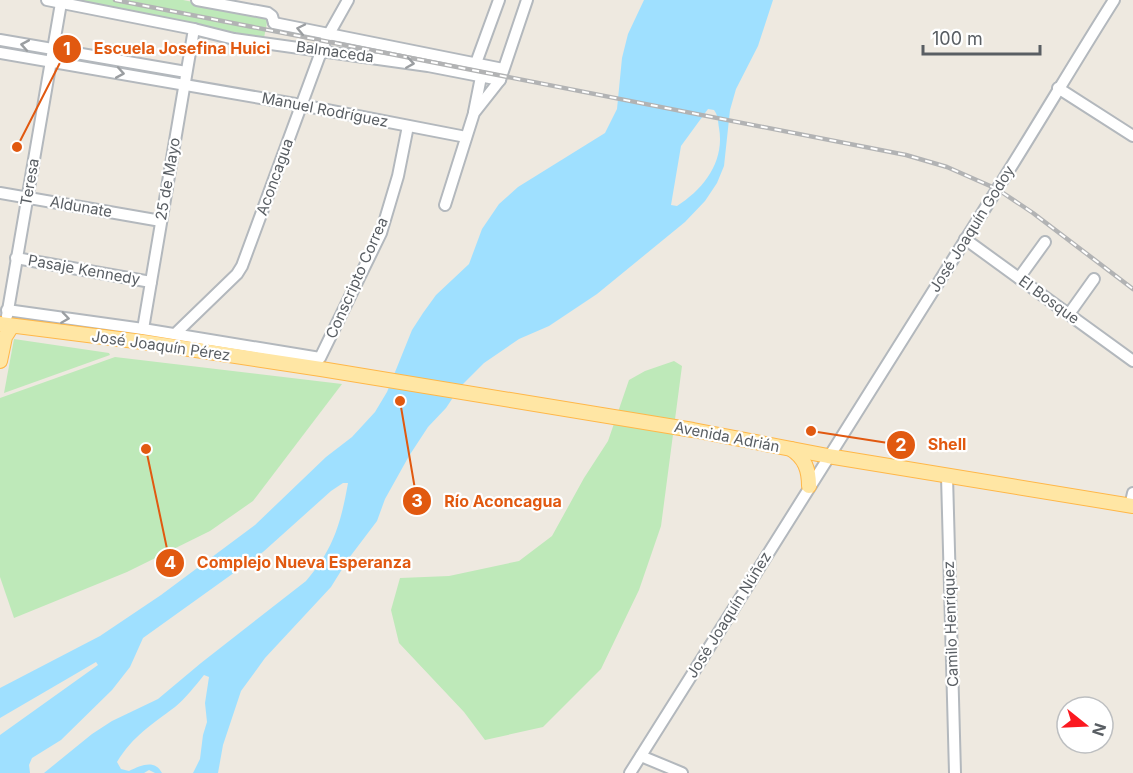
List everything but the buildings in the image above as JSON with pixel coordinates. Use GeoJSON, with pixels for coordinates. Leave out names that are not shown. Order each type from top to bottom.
{"type":"FeatureCollection","features":[{"type":"Feature","properties":{"kind":"main road","name":"José Joaquín Pérez"},"geometry":{"type":"LineString","coordinates":[[5,325],[321,364]]}},
{"type":"Feature","properties":{"kind":"main road","name":"Teresa"},"geometry":{"type":"LineString","coordinates":[[0,361],[5,325]]}},
{"type":"Feature","properties":{"kind":"main road","name":"Avenida Adrián"},"geometry":{"type":"LineString","coordinates":[[321,364],[828,456],[947,476],[1132,502]]}},
{"type":"Feature","properties":{"kind":"main road"},"geometry":{"type":"LineString","coordinates":[[791,449],[807,466],[809,486]]}},
{"type":"Feature","properties":{"kind":"street","name":"Balmaceda"},"geometry":{"type":"LineString","coordinates":[[47,0],[234,39],[428,66],[482,77],[501,75]]}},
{"type":"Feature","properties":{"kind":"street","name":"Balmaceda"},"geometry":{"type":"LineString","coordinates":[[197,0],[268,13],[272,16],[274,23],[476,63],[501,75]]}},
{"type":"Feature","properties":{"kind":"street","name":"Aconcagua"},"geometry":{"type":"LineString","coordinates":[[175,334],[230,281],[242,266],[321,50],[348,0]]}},
{"type":"Feature","properties":{"kind":"street"},"geometry":{"type":"LineString","coordinates":[[476,63],[499,0]]}},
{"type":"Feature","properties":{"kind":"street"},"geometry":{"type":"LineString","coordinates":[[474,113],[501,75],[527,0]]}},
{"type":"Feature","properties":{"kind":"street","name":"José Joaquín Godoy"},"geometry":{"type":"LineString","coordinates":[[828,456],[1114,0]]}},
{"type":"Feature","properties":{"kind":"street","name":"Teresa"},"geometry":{"type":"LineString","coordinates":[[5,325],[61,3]]}},
{"type":"Feature","properties":{"kind":"street"},"geometry":{"type":"LineString","coordinates":[[270,43],[274,23]]}},
{"type":"Feature","properties":{"kind":"street","name":"25 de Mayo"},"geometry":{"type":"LineString","coordinates":[[143,329],[194,29]]}},
{"type":"Feature","properties":{"kind":"street"},"geometry":{"type":"LineString","coordinates":[[0,40],[186,72]]}},
{"type":"Feature","properties":{"kind":"street","name":"Manuel Rodríguez"},"geometry":{"type":"LineString","coordinates":[[0,53],[301,105],[466,137]]}},
{"type":"Feature","properties":{"kind":"street"},"geometry":{"type":"LineString","coordinates":[[445,205],[474,113],[482,77]]}},
{"type":"Feature","properties":{"kind":"street"},"geometry":{"type":"LineString","coordinates":[[1058,88],[1133,136]]}},
{"type":"Feature","properties":{"kind":"street","name":"Conscripto Correa"},"geometry":{"type":"LineString","coordinates":[[321,364],[381,233],[398,176],[408,126]]}},
{"type":"Feature","properties":{"kind":"street","name":"Aldunate"},"geometry":{"type":"LineString","coordinates":[[0,193],[161,221]]}},
{"type":"Feature","properties":{"kind":"street","name":"El Bosque"},"geometry":{"type":"LineString","coordinates":[[965,239],[1133,361]]}},
{"type":"Feature","properties":{"kind":"street"},"geometry":{"type":"LineString","coordinates":[[1019,278],[1045,242]]}},
{"type":"Feature","properties":{"kind":"street","name":"Pasaje Kennedy"},"geometry":{"type":"LineString","coordinates":[[16,258],[151,282]]}},
{"type":"Feature","properties":{"kind":"street"},"geometry":{"type":"LineString","coordinates":[[1069,314],[1094,279]]}},
{"type":"Feature","properties":{"kind":"street","name":"José Joaquín Pérez"},"geometry":{"type":"LineString","coordinates":[[5,325],[143,329],[321,364]]}},
{"type":"Feature","properties":{"kind":"street","name":"José Joaquín Núñez"},"geometry":{"type":"LineString","coordinates":[[630,773],[828,456]]}},
{"type":"Feature","properties":{"kind":"street","name":"Camilo Henríquez"},"geometry":{"type":"LineString","coordinates":[[947,476],[955,773]]}},
{"type":"Feature","properties":{"kind":"street"},"geometry":{"type":"LineString","coordinates":[[641,756],[682,773]]}},
{"type":"Feature","properties":{"kind":"green space"},"geometry":{"type":"Polygon","coordinates":[[[68,0],[183,0],[268,17],[264,38],[68,0]]]}},
{"type":"Feature","properties":{"kind":"green space"},"geometry":{"type":"Polygon","coordinates":[[[14,339],[109,353],[110,355],[4,393],[14,339]]]}},
{"type":"Feature","properties":{"kind":"green space"},"geometry":{"type":"Polygon","coordinates":[[[115,357],[342,384],[253,501],[210,531],[127,572],[14,618],[0,577],[0,398],[115,357]]]}},
{"type":"Feature","properties":{"kind":"green space"},"geometry":{"type":"Polygon","coordinates":[[[674,361],[682,366],[661,526],[639,590],[601,669],[543,727],[485,740],[464,712],[399,643],[391,610],[400,578],[449,576],[519,561],[552,536],[584,478],[608,441],[629,380],[645,371],[674,361]]]}},
{"type":"Feature","properties":{"kind":"water"},"geometry":{"type":"Polygon","coordinates":[[[644,0],[773,0],[758,46],[736,89],[730,110],[724,166],[717,183],[705,201],[685,222],[597,294],[549,326],[519,339],[484,363],[460,387],[446,408],[428,427],[409,456],[385,499],[377,521],[349,558],[331,587],[265,658],[241,691],[223,745],[218,773],[193,773],[200,759],[207,722],[205,703],[209,677],[204,675],[179,703],[136,738],[117,762],[121,769],[129,771],[147,764],[156,766],[162,773],[149,770],[144,773],[44,773],[92,734],[112,721],[158,699],[306,581],[329,547],[342,511],[348,483],[343,483],[331,491],[263,552],[143,638],[130,667],[112,690],[61,740],[32,758],[29,765],[30,773],[0,773],[0,735],[98,665],[96,662],[0,718],[0,688],[100,636],[161,595],[255,525],[326,457],[352,437],[375,412],[387,392],[412,330],[423,313],[436,295],[469,264],[482,229],[499,204],[518,187],[605,133],[617,109],[622,58],[628,34],[644,0]],[[708,109],[681,146],[671,205],[677,206],[696,191],[704,183],[715,163],[720,140],[718,118],[714,110],[708,109]]]}},
{"type":"Feature","properties":{"kind":"railway"},"geometry":{"type":"LineString","coordinates":[[115,0],[906,155],[947,167],[997,189],[1033,213],[1133,289]]}},
{"type":"Feature","properties":{"kind":"place","name":"Escuela Josefina Huici"},"geometry":{"type":"Point","coordinates":[17,147]}},
{"type":"Feature","properties":{"kind":"place","name":"Río Aconcagua"},"geometry":{"type":"Point","coordinates":[400,401]}},
{"type":"Feature","properties":{"kind":"place","name":"Shell"},"geometry":{"type":"Point","coordinates":[811,431]}},
{"type":"Feature","properties":{"kind":"place","name":"Complejo Nueva Esperanza"},"geometry":{"type":"Point","coordinates":[146,449]}}]}
